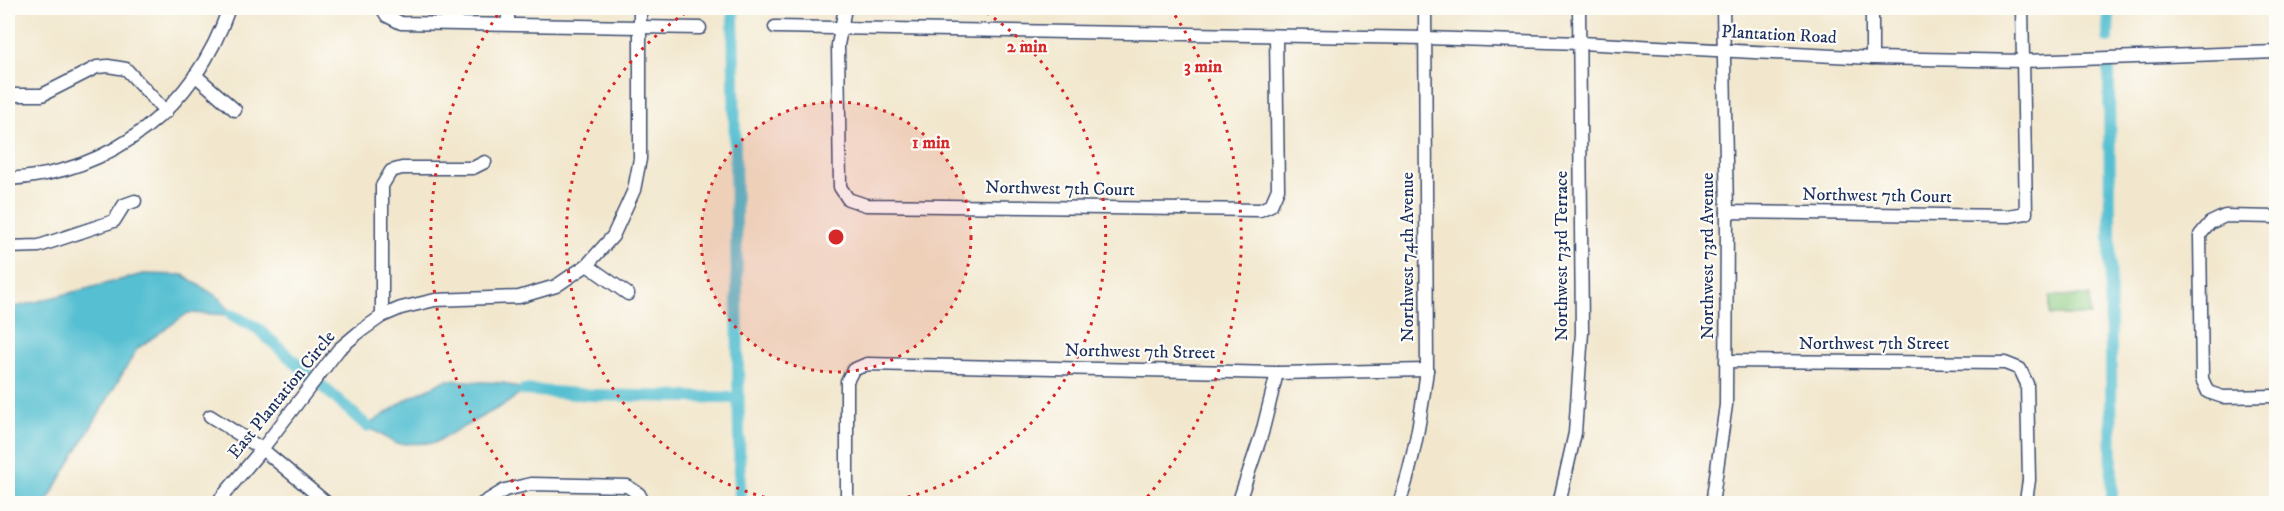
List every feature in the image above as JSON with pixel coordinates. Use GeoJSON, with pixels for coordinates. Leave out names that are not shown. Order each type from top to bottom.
{"type":"FeatureCollection","features":[{"type":"Feature","properties":{"kind":"street"},"geometry":{"type":"LineString","coordinates":[[8,179],[41,174],[105,155],[138,135],[166,112],[195,75],[219,33],[229,8]]}},
{"type":"Feature","properties":{"kind":"street"},"geometry":{"type":"LineString","coordinates":[[508,8],[508,24]]}},
{"type":"Feature","properties":{"kind":"street","name":"East Plantation Circle"},"geometry":{"type":"LineString","coordinates":[[216,504],[262,449],[339,349],[382,316],[401,308],[435,300],[519,297],[556,286],[587,265],[613,236],[634,190],[640,159],[640,8]]}},
{"type":"Feature","properties":{"kind":"street"},"geometry":{"type":"LineString","coordinates":[[842,28],[845,8]]}},
{"type":"Feature","properties":{"kind":"street","name":"Northwest 74th Avenue"},"geometry":{"type":"LineString","coordinates":[[1399,504],[1406,486],[1421,416],[1427,370],[1425,8]]}},
{"type":"Feature","properties":{"kind":"street","name":"Northwest 73rd Terrace"},"geometry":{"type":"LineString","coordinates":[[1559,504],[1575,433],[1582,332],[1579,8]]}},
{"type":"Feature","properties":{"kind":"street","name":"Northwest 73rd Avenue"},"geometry":{"type":"LineString","coordinates":[[1712,504],[1726,405],[1727,212],[1723,8]]}},
{"type":"Feature","properties":{"kind":"street"},"geometry":{"type":"LineString","coordinates":[[1872,8],[1872,58]]}},
{"type":"Feature","properties":{"kind":"street"},"geometry":{"type":"LineString","coordinates":[[2022,8],[2023,62]]}},
{"type":"Feature","properties":{"kind":"street"},"geometry":{"type":"LineString","coordinates":[[385,12],[401,23],[700,28]]}},
{"type":"Feature","properties":{"kind":"street","name":"Plantation Road"},"geometry":{"type":"LineString","coordinates":[[775,27],[1426,38],[1580,43],[1872,58],[2023,62],[2277,52]]}},
{"type":"Feature","properties":{"kind":"street","name":"Northwest 7th Court"},"geometry":{"type":"LineString","coordinates":[[842,28],[838,45],[840,187],[848,199],[866,205],[1260,210],[1271,205],[1278,189],[1276,36]]}},
{"type":"Feature","properties":{"kind":"street","name":"Northwest 7th Court"},"geometry":{"type":"LineString","coordinates":[[1727,212],[2008,216],[2026,213],[2023,62]]}},
{"type":"Feature","properties":{"kind":"street"},"geometry":{"type":"LineString","coordinates":[[8,95],[42,95],[97,67],[108,66],[126,69],[166,112]]}},
{"type":"Feature","properties":{"kind":"street"},"geometry":{"type":"LineString","coordinates":[[195,75],[235,110]]}},
{"type":"Feature","properties":{"kind":"street"},"geometry":{"type":"LineString","coordinates":[[382,316],[382,186],[391,171],[402,168],[473,168],[485,162]]}},
{"type":"Feature","properties":{"kind":"street"},"geometry":{"type":"LineString","coordinates":[[8,247],[39,246],[114,221],[124,206],[135,201]]}},
{"type":"Feature","properties":{"kind":"street"},"geometry":{"type":"LineString","coordinates":[[2277,217],[2225,216],[2210,223],[2200,235],[2202,379],[2208,392],[2223,397],[2277,396]]}},
{"type":"Feature","properties":{"kind":"street"},"geometry":{"type":"LineString","coordinates":[[587,265],[628,294]]}},
{"type":"Feature","properties":{"kind":"street","name":"Northwest 7th Street"},"geometry":{"type":"LineString","coordinates":[[1726,361],[2005,363],[2020,369],[2026,384],[2029,480],[2023,502]]}},
{"type":"Feature","properties":{"kind":"street","name":"Northwest 7th Street"},"geometry":{"type":"LineString","coordinates":[[847,504],[847,381],[853,370],[867,364],[1277,373],[1427,370]]}},
{"type":"Feature","properties":{"kind":"street"},"geometry":{"type":"LineString","coordinates":[[1238,504],[1262,433],[1277,373]]}},
{"type":"Feature","properties":{"kind":"street"},"geometry":{"type":"LineString","coordinates":[[210,416],[262,449],[328,504]]}},
{"type":"Feature","properties":{"kind":"street"},"geometry":{"type":"LineString","coordinates":[[482,504],[505,490],[531,484],[627,486],[641,499]]}},
{"type":"Feature","properties":{"kind":"green space"},"geometry":{"type":"Polygon","coordinates":[[[2050,296],[2090,296],[2090,315],[2050,315],[2050,296]]]}},
{"type":"Feature","properties":{"kind":"water"},"geometry":{"type":"Polygon","coordinates":[[[143,274],[183,275],[221,299],[232,315],[188,313],[137,349],[46,503],[8,503],[8,309],[143,274]]]}},
{"type":"Feature","properties":{"kind":"water"},"geometry":{"type":"Polygon","coordinates":[[[446,380],[504,383],[524,390],[507,403],[434,443],[396,444],[367,426],[409,398],[446,380]]]}},
{"type":"Feature","properties":{"kind":"waterway"},"geometry":{"type":"LineString","coordinates":[[733,8],[740,504]]}},
{"type":"Feature","properties":{"kind":"waterway"},"geometry":{"type":"LineString","coordinates":[[2108,38],[2109,8]]}},
{"type":"Feature","properties":{"kind":"waterway"},"geometry":{"type":"LineString","coordinates":[[2109,71],[2112,504]]}},
{"type":"Feature","properties":{"kind":"waterway"},"geometry":{"type":"LineString","coordinates":[[232,315],[257,328],[308,374]]}},
{"type":"Feature","properties":{"kind":"waterway"},"geometry":{"type":"LineString","coordinates":[[322,386],[367,426]]}},
{"type":"Feature","properties":{"kind":"waterway"},"geometry":{"type":"LineString","coordinates":[[524,390],[593,395],[738,398]]}}]}
